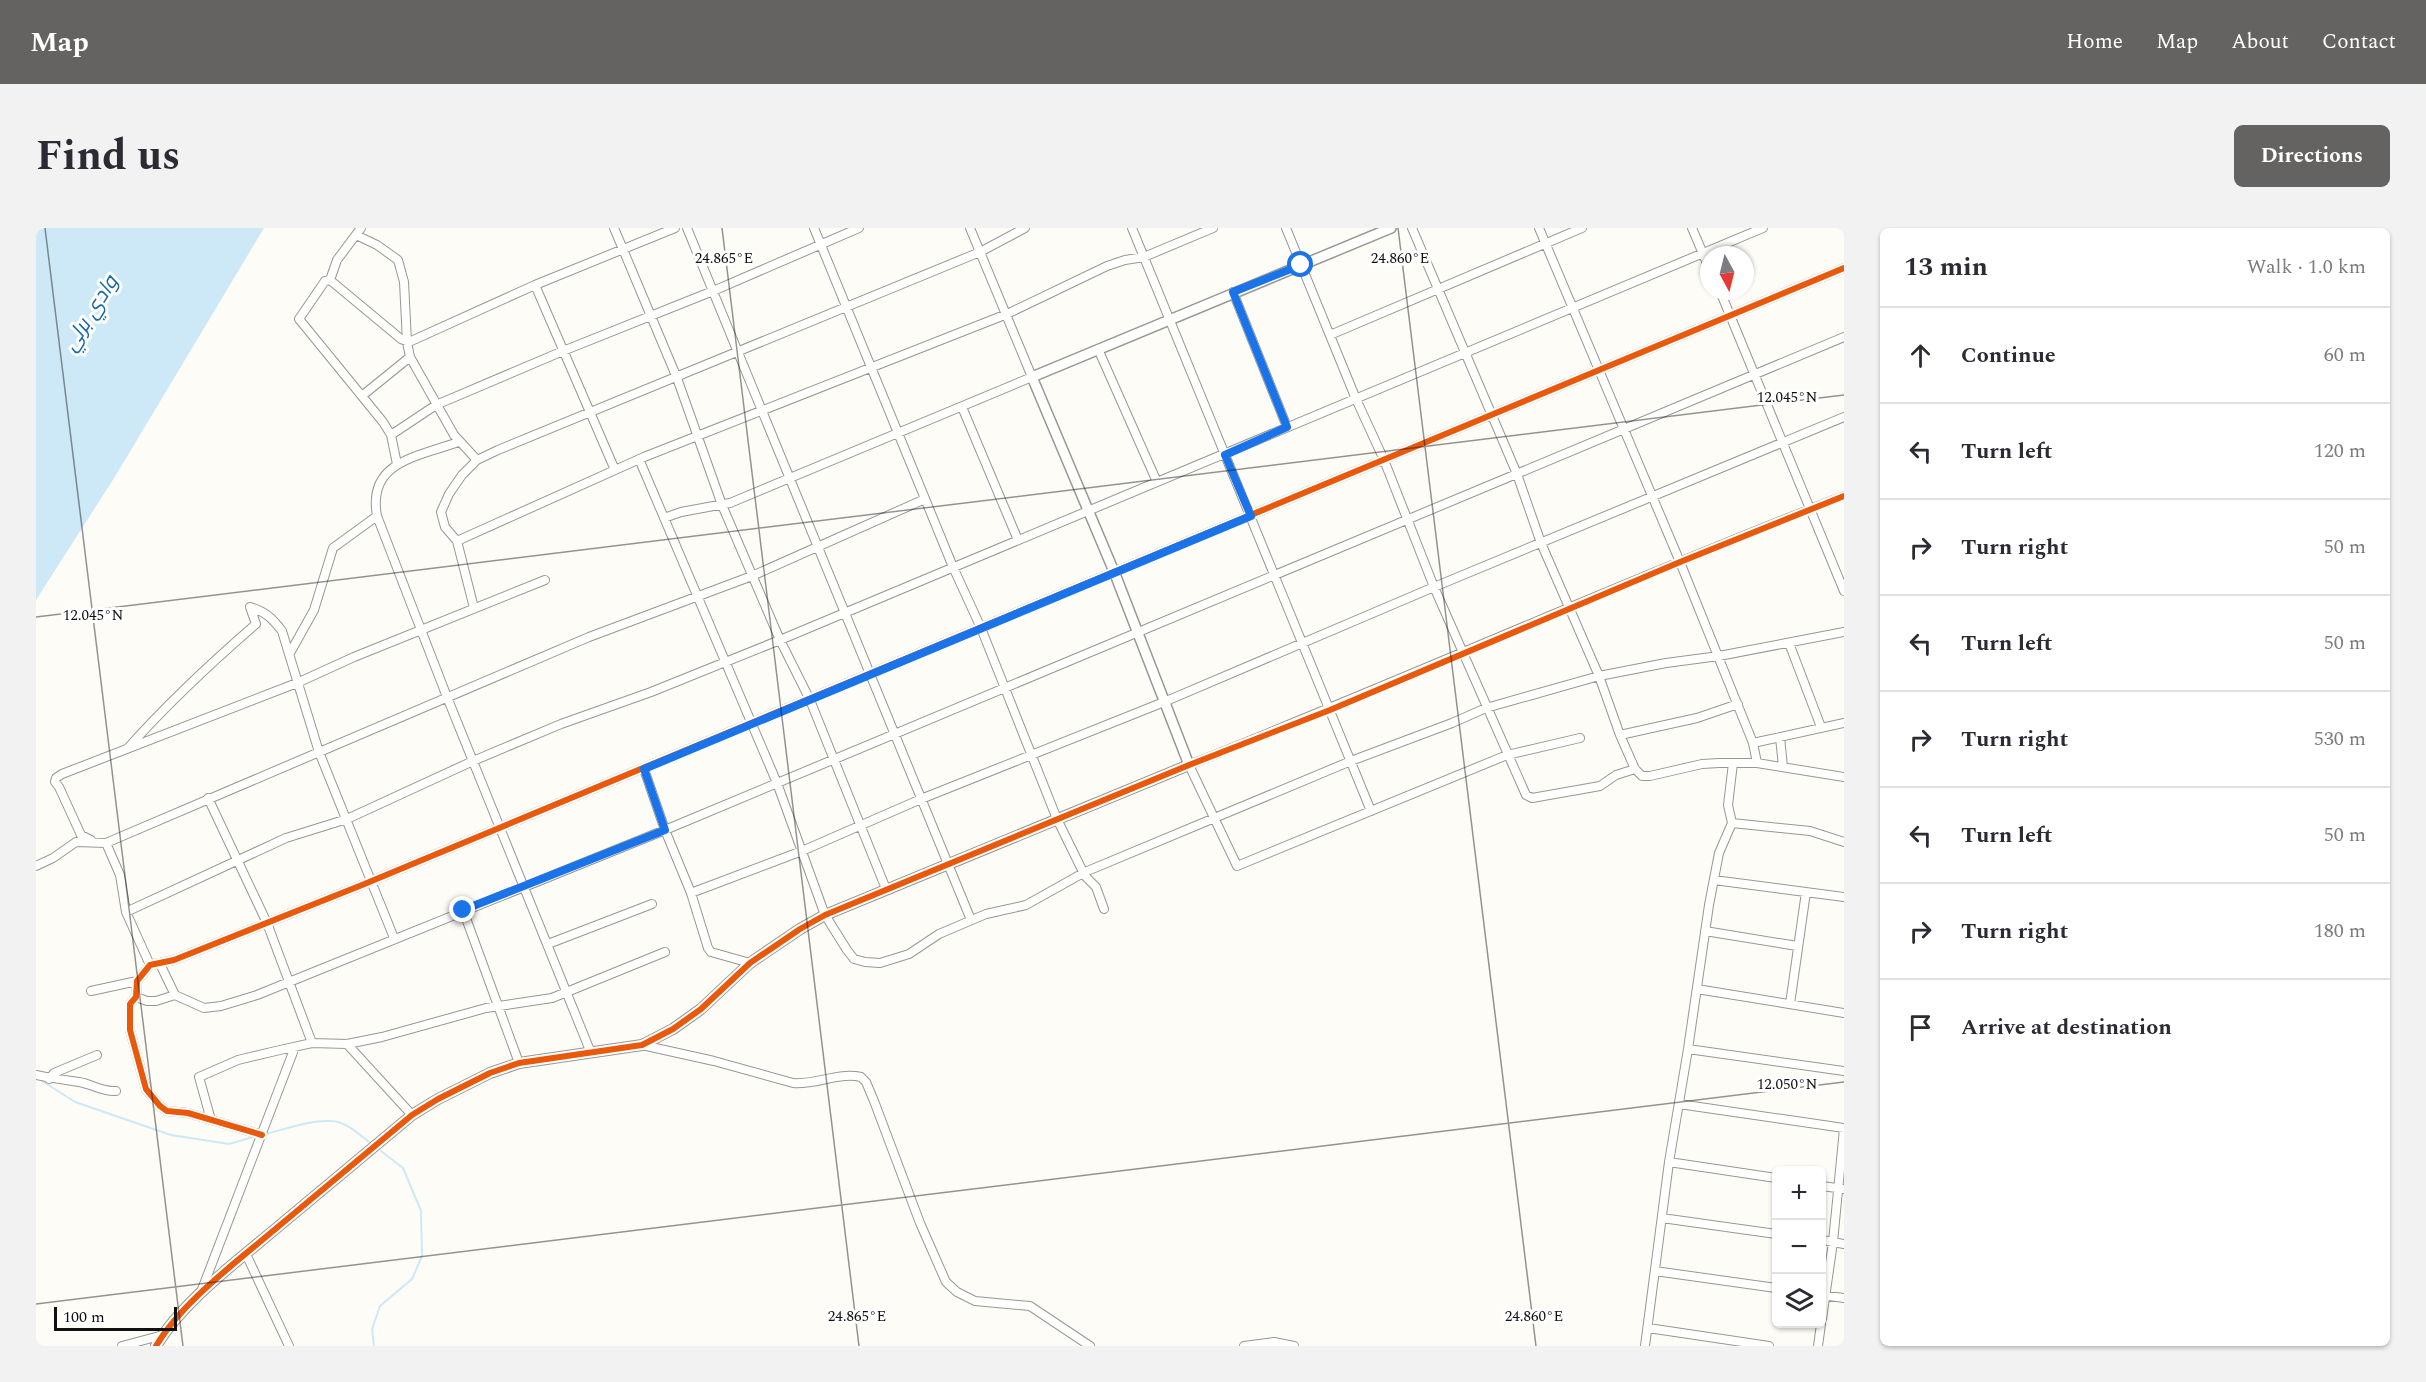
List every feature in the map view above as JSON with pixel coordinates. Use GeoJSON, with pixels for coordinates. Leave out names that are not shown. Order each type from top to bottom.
{"type":"FeatureCollection","features":[{"type":"Feature","properties":{"kind":"street"},"geometry":{"type":"LineString","coordinates":[[614,228],[677,378],[722,505],[780,640],[810,700],[886,889]]}},
{"type":"Feature","properties":{"kind":"street"},"geometry":{"type":"LineString","coordinates":[[407,342],[535,285],[675,228]]}},
{"type":"Feature","properties":{"kind":"street"},"geometry":{"type":"LineString","coordinates":[[687,228],[872,674],[971,920]]}},
{"type":"Feature","properties":{"kind":"street"},"geometry":{"type":"LineString","coordinates":[[814,228],[1034,756],[1057,819],[1086,876],[1096,887],[1104,909]]}},
{"type":"Feature","properties":{"kind":"street"},"geometry":{"type":"LineString","coordinates":[[391,435],[436,405],[563,351],[651,317],[859,228]]}},
{"type":"Feature","properties":{"kind":"street"},"geometry":{"type":"LineString","coordinates":[[970,228],[1114,574],[1189,765],[1237,866],[1507,755],[1580,738]]}},
{"type":"Feature","properties":{"kind":"street"},"geometry":{"type":"LineString","coordinates":[[474,608],[457,541],[445,526],[441,512],[449,494],[462,475],[477,460],[522,439],[677,378],[980,252],[1025,228]]}},
{"type":"Feature","properties":{"kind":"street"},"geometry":{"type":"LineString","coordinates":[[1132,228],[1371,811]]}},
{"type":"Feature","properties":{"kind":"street"},"geometry":{"type":"LineString","coordinates":[[457,541],[639,459],[1006,314],[1107,266],[1144,257],[1213,228]]}},
{"type":"Feature","properties":{"kind":"street"},"geometry":{"type":"LineString","coordinates":[[1286,228],[1462,653],[1528,798],[1600,786],[1616,775],[1635,769]]}},
{"type":"Feature","properties":{"kind":"street"},"geometry":{"type":"LineString","coordinates":[[664,518],[681,512],[722,505],[790,478],[1391,228]]}},
{"type":"Feature","properties":{"kind":"street"},"geometry":{"type":"LineString","coordinates":[[1412,228],[1517,474],[1541,543],[1599,676],[1635,769],[1642,776],[1650,776],[1702,764],[1757,763],[1844,777]]}},
{"type":"Feature","properties":{"kind":"street"},"geometry":{"type":"LineString","coordinates":[[1539,228],[1719,656],[1753,743],[1757,763]]}},
{"type":"Feature","properties":{"kind":"street"},"geometry":{"type":"LineString","coordinates":[[1330,335],[1582,228]]}},
{"type":"Feature","properties":{"kind":"street"},"geometry":{"type":"LineString","coordinates":[[1692,228],[1700,249]]}},
{"type":"Feature","properties":{"kind":"street"},"geometry":{"type":"LineString","coordinates":[[1721,246],[1763,228]]}},
{"type":"Feature","properties":{"kind":"street"},"geometry":{"type":"LineString","coordinates":[[330,280],[337,261],[358,231],[398,260],[404,282],[410,357],[458,442],[477,460]]}},
{"type":"Feature","properties":{"kind":"street"},"geometry":{"type":"LineString","coordinates":[[126,912],[286,838],[347,819],[473,761],[561,724],[651,692],[780,640],[1700,255]]}},
{"type":"Feature","properties":{"kind":"street"},"geometry":{"type":"LineString","coordinates":[[262,1135],[188,1113],[164,1109],[146,1089],[130,1030],[129,1011],[130,1004],[136,997],[137,981],[150,965],[160,964],[373,881],[1844,268]]}},
{"type":"Feature","properties":{"kind":"street"},"geometry":{"type":"LineString","coordinates":[[330,280],[407,342]]}},
{"type":"Feature","properties":{"kind":"street"},"geometry":{"type":"LineString","coordinates":[[330,280],[325,281],[299,316],[299,321],[363,395],[391,435],[398,464]]}},
{"type":"Feature","properties":{"kind":"street"},"geometry":{"type":"LineString","coordinates":[[535,285],[615,470]]}},
{"type":"Feature","properties":{"kind":"street"},"geometry":{"type":"LineString","coordinates":[[1233,292],[1287,427]]}},
{"type":"Feature","properties":{"kind":"street"},"geometry":{"type":"LineString","coordinates":[[1724,300],[1844,591]]}},
{"type":"Feature","properties":{"kind":"street"},"geometry":{"type":"LineString","coordinates":[[160,964],[176,995],[204,1008],[221,1006],[256,995],[665,830],[1275,576],[1623,428],[1844,338]]}},
{"type":"Feature","properties":{"kind":"street"},"geometry":{"type":"LineString","coordinates":[[1098,349],[1157,482]]}},
{"type":"Feature","properties":{"kind":"street"},"geometry":{"type":"LineString","coordinates":[[363,395],[410,357]]}},
{"type":"Feature","properties":{"kind":"street"},"geometry":{"type":"LineString","coordinates":[[962,406],[1018,540]]}},
{"type":"Feature","properties":{"kind":"street"},"geometry":{"type":"LineString","coordinates":[[691,893],[802,851],[921,799],[1034,756],[1844,417]]}},
{"type":"Feature","properties":{"kind":"street"},"geometry":{"type":"LineString","coordinates":[[458,442],[398,464],[386,471],[379,481],[376,493],[377,516],[447,697],[591,1053]]}},
{"type":"Feature","properties":{"kind":"street"},"geometry":{"type":"LineString","coordinates":[[639,459],[777,783],[825,915],[854,959],[865,963],[880,963],[909,954],[939,934],[971,920],[986,914],[1026,905],[1085,872],[1351,761],[1486,708],[1599,676],[1844,632]]}},
{"type":"Feature","properties":{"kind":"street"},"geometry":{"type":"LineString","coordinates":[[156,1346],[163,1335],[200,1295],[246,1254],[412,1115],[438,1099],[490,1073],[519,1063],[642,1045],[673,1029],[701,1009],[750,963],[825,915],[1189,765],[1330,710],[1680,562],[1844,496]]}},
{"type":"Feature","properties":{"kind":"street"},"geometry":{"type":"LineString","coordinates":[[36,867],[76,842],[106,843],[588,637],[752,576],[926,499]]}},
{"type":"Feature","properties":{"kind":"street"},"geometry":{"type":"LineString","coordinates":[[290,653],[314,610],[333,548],[377,516]]}},
{"type":"Feature","properties":{"kind":"street"},"geometry":{"type":"LineString","coordinates":[[106,843],[86,839],[81,835],[55,782],[62,774],[297,683],[354,657],[545,580]]}},
{"type":"Feature","properties":{"kind":"street"},"geometry":{"type":"LineString","coordinates":[[127,749],[176,696],[256,624],[250,607],[263,611],[273,618],[282,631],[290,653],[319,752],[373,881],[394,939]]}},
{"type":"Feature","properties":{"kind":"street"},"geometry":{"type":"LineString","coordinates":[[1789,643],[1821,727]]}},
{"type":"Feature","properties":{"kind":"street"},"geometry":{"type":"LineString","coordinates":[[1620,735],[1697,718],[1738,704]]}},
{"type":"Feature","properties":{"kind":"street"},"geometry":{"type":"LineString","coordinates":[[1753,743],[1844,723]]}},
{"type":"Feature","properties":{"kind":"street"},"geometry":{"type":"LineString","coordinates":[[1780,737],[1783,767]]}},
{"type":"Feature","properties":{"kind":"street"},"geometry":{"type":"LineString","coordinates":[[1645,1346],[1669,1162],[1705,931],[1719,852],[1732,823],[1728,805],[1733,764]]}},
{"type":"Feature","properties":{"kind":"street"},"geometry":{"type":"LineString","coordinates":[[644,769],[665,830],[691,893],[706,944],[711,952],[750,963]]}},
{"type":"Feature","properties":{"kind":"street"},"geometry":{"type":"LineString","coordinates":[[208,798],[267,923],[312,1043]]}},
{"type":"Feature","properties":{"kind":"street"},"geometry":{"type":"LineString","coordinates":[[1732,823],[1810,831],[1844,842]]}},
{"type":"Feature","properties":{"kind":"street"},"geometry":{"type":"LineString","coordinates":[[106,843],[120,875],[126,912],[150,965]]}},
{"type":"Feature","properties":{"kind":"street"},"geometry":{"type":"LineString","coordinates":[[1714,880],[1844,897]]}},
{"type":"Feature","properties":{"kind":"street"},"geometry":{"type":"LineString","coordinates":[[1790,1004],[1806,892]]}},
{"type":"Feature","properties":{"kind":"street"},"geometry":{"type":"LineString","coordinates":[[548,944],[652,904]]}},
{"type":"Feature","properties":{"kind":"street"},"geometry":{"type":"LineString","coordinates":[[463,910],[519,1063]]}},
{"type":"Feature","properties":{"kind":"street"},"geometry":{"type":"LineString","coordinates":[[1705,931],[1797,946]]}},
{"type":"Feature","properties":{"kind":"street"},"geometry":{"type":"LineString","coordinates":[[211,1120],[199,1082],[201,1075],[238,1060],[312,1043],[347,1044],[499,1006],[534,1002],[567,992],[665,952]]}},
{"type":"Feature","properties":{"kind":"street"},"geometry":{"type":"LineString","coordinates":[[91,991],[137,981]]}},
{"type":"Feature","properties":{"kind":"street"},"geometry":{"type":"LineString","coordinates":[[1697,989],[1844,1013]]}},
{"type":"Feature","properties":{"kind":"street"},"geometry":{"type":"LineString","coordinates":[[136,997],[156,1001],[176,995]]}},
{"type":"Feature","properties":{"kind":"street"},"geometry":{"type":"LineString","coordinates":[[347,1044],[412,1115]]}},
{"type":"Feature","properties":{"kind":"street"},"geometry":{"type":"LineString","coordinates":[[642,1045],[714,1061],[794,1083],[842,1076],[861,1077],[866,1082],[874,1101],[920,1223],[946,1282],[957,1292],[975,1301],[1030,1306],[1090,1346]]}},
{"type":"Feature","properties":{"kind":"street"},"geometry":{"type":"LineString","coordinates":[[200,1295],[296,1047]]}},
{"type":"Feature","properties":{"kind":"street"},"geometry":{"type":"LineString","coordinates":[[1688,1049],[1844,1071]]}},
{"type":"Feature","properties":{"kind":"street"},"geometry":{"type":"LineString","coordinates":[[49,1079],[54,1073],[97,1055]]}},
{"type":"Feature","properties":{"kind":"street"},"geometry":{"type":"LineString","coordinates":[[36,1076],[80,1082],[104,1092],[116,1091]]}},
{"type":"Feature","properties":{"kind":"street"},"geometry":{"type":"LineString","coordinates":[[1679,1104],[1844,1128],[1841,1189],[1826,1279]]}},
{"type":"Feature","properties":{"kind":"street"},"geometry":{"type":"LineString","coordinates":[[1669,1162],[1772,1178]]}},
{"type":"Feature","properties":{"kind":"street"},"geometry":{"type":"LineString","coordinates":[[1826,1187],[1841,1189]]}},
{"type":"Feature","properties":{"kind":"street"},"geometry":{"type":"LineString","coordinates":[[1662,1218],[1772,1233]]}},
{"type":"Feature","properties":{"kind":"street"},"geometry":{"type":"LineString","coordinates":[[1826,1241],[1844,1244]]}},
{"type":"Feature","properties":{"kind":"street"},"geometry":{"type":"LineString","coordinates":[[246,1254],[289,1346]]}},
{"type":"Feature","properties":{"kind":"street"},"geometry":{"type":"LineString","coordinates":[[1655,1271],[1772,1287]]}},
{"type":"Feature","properties":{"kind":"street"},"geometry":{"type":"LineString","coordinates":[[1826,1295],[1844,1298]]}},
{"type":"Feature","properties":{"kind":"street"},"geometry":{"type":"LineString","coordinates":[[1648,1328],[1769,1346]]}},
{"type":"Feature","properties":{"kind":"street"},"geometry":{"type":"LineString","coordinates":[[1818,1346],[1820,1328]]}},
{"type":"Feature","properties":{"kind":"street"},"geometry":{"type":"LineString","coordinates":[[122,1346],[163,1335]]}},
{"type":"Feature","properties":{"kind":"street"},"geometry":{"type":"LineString","coordinates":[[1244,1346],[1274,1342],[1294,1346]]}},
{"type":"Feature","properties":{"kind":"water","name":"وادي برلي"},"geometry":{"type":"Polygon","coordinates":[[[36,228],[264,228],[116,475],[36,600],[36,228]]]}},
{"type":"Feature","properties":{"kind":"waterway"},"geometry":{"type":"LineString","coordinates":[[39,1079],[75,1102],[171,1135],[229,1144],[257,1136]]}},
{"type":"Feature","properties":{"kind":"waterway"},"geometry":{"type":"LineString","coordinates":[[265,1134],[306,1123],[331,1121],[347,1126],[369,1142]]}},
{"type":"Feature","properties":{"kind":"waterway"},"geometry":{"type":"LineString","coordinates":[[374,1346],[372,1329],[380,1306],[412,1279],[422,1256],[421,1211],[403,1168],[381,1151]]}},
{"type":"Feature","properties":{"kind":"cycle path"},"geometry":{"type":"LineString","coordinates":[[262,1135],[188,1113],[167,1111],[146,1089],[130,1030],[130,1004],[136,997],[137,981],[150,965],[174,960],[362,885],[1844,268]]}},
{"type":"Feature","properties":{"kind":"cycle path"},"geometry":{"type":"LineString","coordinates":[[156,1346],[179,1315],[222,1273],[412,1115],[438,1099],[490,1073],[519,1063],[642,1045],[673,1029],[701,1009],[750,963],[825,915],[1189,765],[1330,710],[1680,562],[1844,496]]}},
{"type":"Feature","properties":{"kind":"route"},"geometry":{"type":"LineString","coordinates":[[463,910],[665,830],[644,769],[1251,516],[1225,455],[1287,427],[1233,292],[1301,265]]}}]}
